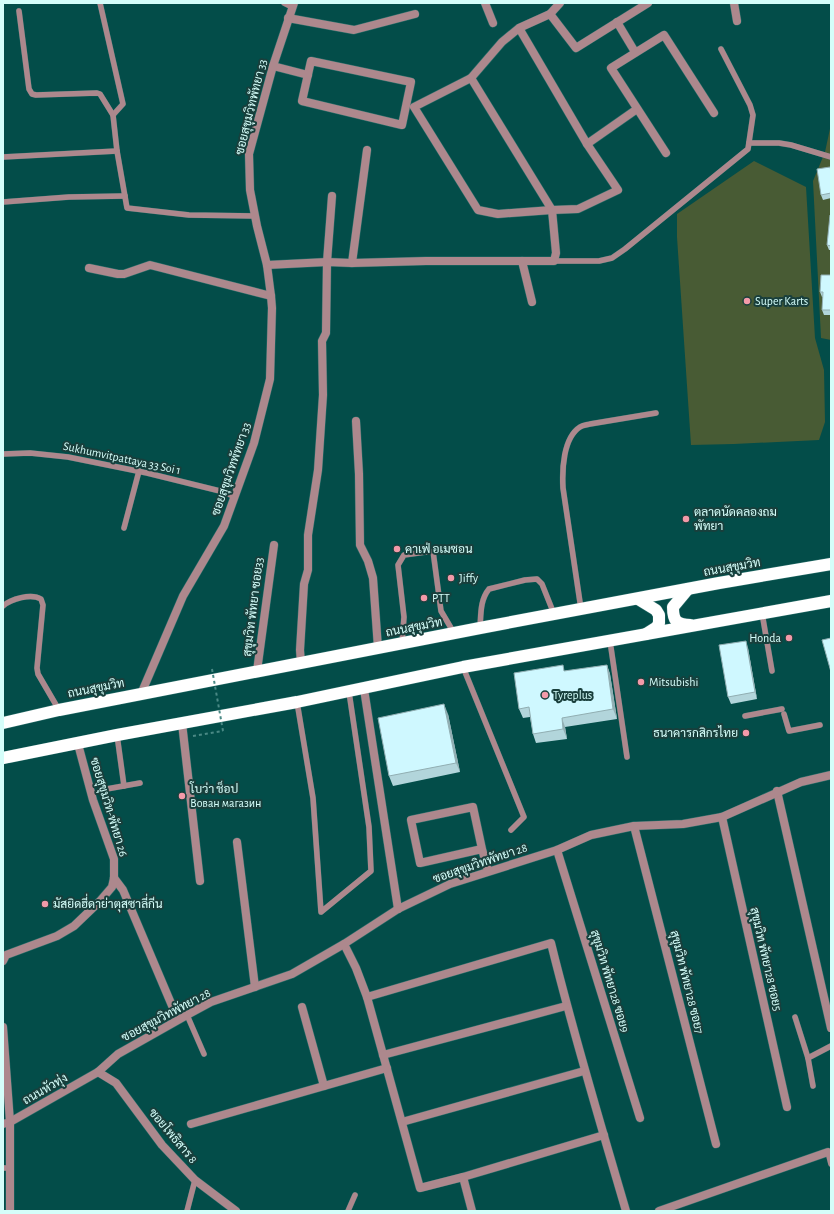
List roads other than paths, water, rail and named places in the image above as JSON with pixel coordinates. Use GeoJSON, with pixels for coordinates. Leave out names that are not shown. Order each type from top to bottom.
{"type":"FeatureCollection","features":[{"type":"Feature","properties":{"kind":"highway","name":"ถนนสุขุมวิท"},"geometry":{"type":"LineString","coordinates":[[3,723],[59,710],[480,628],[831,564]]}},
{"type":"Feature","properties":{"kind":"highway"},"geometry":{"type":"LineString","coordinates":[[688,589],[673,607],[673,615],[675,620],[680,624],[693,626]]}},
{"type":"Feature","properties":{"kind":"highway"},"geometry":{"type":"LineString","coordinates":[[638,599],[656,610],[659,615],[659,623],[657,627],[644,635]]}},
{"type":"Feature","properties":{"kind":"highway"},"geometry":{"type":"LineString","coordinates":[[3,758],[117,735],[349,692],[463,667],[831,601]]}},
{"type":"Feature","properties":{"kind":"street"},"geometry":{"type":"LineString","coordinates":[[485,3],[493,23]]}},
{"type":"Feature","properties":{"kind":"street"},"geometry":{"type":"LineString","coordinates":[[519,28],[587,144],[618,190],[578,209],[498,214],[478,210],[414,107],[471,78],[502,42],[519,28],[550,14],[560,3]]}},
{"type":"Feature","properties":{"kind":"street"},"geometry":{"type":"LineString","coordinates":[[550,14],[576,48],[648,3]]}},
{"type":"Feature","properties":{"kind":"street"},"geometry":{"type":"LineString","coordinates":[[734,3],[738,21]]}},
{"type":"Feature","properties":{"kind":"street","name":"ซอยสุขุมวิทพัทยา 33"},"geometry":{"type":"LineString","coordinates":[[141,694],[183,596],[224,526],[254,443],[270,379],[271,296],[267,264],[254,216],[250,190],[249,154],[288,18],[290,4]]}},
{"type":"Feature","properties":{"kind":"street"},"geometry":{"type":"LineString","coordinates":[[288,18],[354,30],[415,14]]}},
{"type":"Feature","properties":{"kind":"street"},"geometry":{"type":"LineString","coordinates":[[617,22],[635,52]]}},
{"type":"Feature","properties":{"kind":"street"},"geometry":{"type":"LineString","coordinates":[[666,153],[611,68],[664,35],[714,113]]}},
{"type":"Feature","properties":{"kind":"street"},"geometry":{"type":"LineString","coordinates":[[311,61],[411,82],[402,125],[302,101],[308,75],[311,61]]}},
{"type":"Feature","properties":{"kind":"street"},"geometry":{"type":"LineString","coordinates":[[273,66],[308,75]]}},
{"type":"Feature","properties":{"kind":"street"},"geometry":{"type":"LineString","coordinates":[[267,264],[327,262],[554,261],[556,253],[552,210],[471,78]]}},
{"type":"Feature","properties":{"kind":"street"},"geometry":{"type":"LineString","coordinates":[[587,144],[637,109]]}},
{"type":"Feature","properties":{"kind":"street"},"geometry":{"type":"LineString","coordinates":[[352,263],[367,150]]}},
{"type":"Feature","properties":{"kind":"street"},"geometry":{"type":"LineString","coordinates":[[300,663],[304,584],[308,570],[308,535],[318,470],[323,395],[322,341],[326,333],[327,262],[332,196]]}},
{"type":"Feature","properties":{"kind":"street"},"geometry":{"type":"LineString","coordinates":[[522,261],[532,302]]}},
{"type":"Feature","properties":{"kind":"street"},"geometry":{"type":"LineString","coordinates":[[89,268],[124,274],[150,265],[271,296]]}},
{"type":"Feature","properties":{"kind":"street"},"geometry":{"type":"LineString","coordinates":[[356,422],[359,474],[360,545],[368,562],[373,578],[378,648]]}},
{"type":"Feature","properties":{"kind":"street","name":"สุขุมวิท พัทยา ซอย33"},"geometry":{"type":"LineString","coordinates":[[257,671],[274,546]]}},
{"type":"Feature","properties":{"kind":"street"},"geometry":{"type":"LineString","coordinates":[[364,689],[398,909]]}},
{"type":"Feature","properties":{"kind":"street"},"geometry":{"type":"LineString","coordinates":[[182,723],[185,738],[200,881]]}},
{"type":"Feature","properties":{"kind":"street","name":"ซอยสุขุมวิท-พัทยา 26"},"geometry":{"type":"LineString","coordinates":[[3,960],[6,955],[57,936],[74,926],[112,887],[114,878],[114,859],[93,800],[78,744]]}},
{"type":"Feature","properties":{"kind":"street","name":"ซอยสุขุมวิทพัทยา 28"},"geometry":{"type":"LineString","coordinates":[[98,1072],[118,1054],[211,1002],[292,974],[344,944],[398,909],[450,884],[557,850],[590,835],[634,826],[683,824],[722,816],[801,782],[831,775]]}},
{"type":"Feature","properties":{"kind":"street"},"geometry":{"type":"LineString","coordinates":[[778,791],[831,1028]]}},
{"type":"Feature","properties":{"kind":"street"},"geometry":{"type":"LineString","coordinates":[[482,850],[420,863],[411,820],[473,806],[488,871]]}},
{"type":"Feature","properties":{"kind":"street","name":"สุขุมวิท พัทยา28 ซอย5"},"geometry":{"type":"LineString","coordinates":[[722,816],[787,1107]]}},
{"type":"Feature","properties":{"kind":"street","name":"สุขุมวิท พัทยา28 ซอย7"},"geometry":{"type":"LineString","coordinates":[[634,826],[716,1144]]}},
{"type":"Feature","properties":{"kind":"street"},"geometry":{"type":"LineString","coordinates":[[237,842],[255,987]]}},
{"type":"Feature","properties":{"kind":"street","name":"สุขุมวิท พัทยา28 ซอย9"},"geometry":{"type":"LineString","coordinates":[[557,850],[640,1118]]}},
{"type":"Feature","properties":{"kind":"street"},"geometry":{"type":"LineString","coordinates":[[114,878],[123,890],[173,1008]]}},
{"type":"Feature","properties":{"kind":"street"},"geometry":{"type":"LineString","coordinates":[[367,997],[550,943],[584,1071],[626,1211]]}},
{"type":"Feature","properties":{"kind":"street"},"geometry":{"type":"LineString","coordinates":[[344,944],[356,968],[367,997],[420,1188],[463,1177],[604,1135]]}},
{"type":"Feature","properties":{"kind":"street"},"geometry":{"type":"LineString","coordinates":[[383,1055],[566,1006]]}},
{"type":"Feature","properties":{"kind":"street"},"geometry":{"type":"LineString","coordinates":[[302,1007],[324,1086]]}},
{"type":"Feature","properties":{"kind":"street"},"geometry":{"type":"LineString","coordinates":[[3,1027],[7,1123],[6,1168],[10,1211]]}},
{"type":"Feature","properties":{"kind":"street"},"geometry":{"type":"LineString","coordinates":[[191,1124],[387,1068]]}},
{"type":"Feature","properties":{"kind":"street"},"geometry":{"type":"LineString","coordinates":[[402,1122],[584,1071]]}},
{"type":"Feature","properties":{"kind":"street","name":"ถนนหัวทุ่ง"},"geometry":{"type":"LineString","coordinates":[[7,1123],[98,1072]]}},
{"type":"Feature","properties":{"kind":"street","name":"ซอยโพธิสาร 8"},"geometry":{"type":"LineString","coordinates":[[98,1072],[116,1082],[162,1145],[195,1180],[236,1211]]}},
{"type":"Feature","properties":{"kind":"street"},"geometry":{"type":"LineString","coordinates":[[659,1211],[828,1152]]}},
{"type":"Feature","properties":{"kind":"street"},"geometry":{"type":"LineString","coordinates":[[463,1177],[472,1211]]}},
{"type":"Feature","properties":{"kind":"lane"},"geometry":{"type":"LineString","coordinates":[[100,3],[123,104],[113,115]]}},
{"type":"Feature","properties":{"kind":"lane"},"geometry":{"type":"LineString","coordinates":[[19,11],[29,89],[32,94],[97,93],[100,94],[113,115],[117,151],[127,208],[189,215],[254,216]]}},
{"type":"Feature","properties":{"kind":"lane"},"geometry":{"type":"LineString","coordinates":[[554,261],[599,261],[612,258],[748,148],[753,115],[750,104],[721,49]]}},
{"type":"Feature","properties":{"kind":"lane"},"geometry":{"type":"LineString","coordinates":[[749,143],[779,143],[792,145],[831,157]]}},
{"type":"Feature","properties":{"kind":"lane"},"geometry":{"type":"LineString","coordinates":[[3,157],[117,151]]}},
{"type":"Feature","properties":{"kind":"lane"},"geometry":{"type":"LineString","coordinates":[[3,202],[69,197],[125,196]]}},
{"type":"Feature","properties":{"kind":"lane"},"geometry":{"type":"LineString","coordinates":[[581,610],[563,488],[562,471],[568,442],[580,427],[656,413]]}},
{"type":"Feature","properties":{"kind":"lane","name":"Sukhumvitpattaya 33 Soi 1"},"geometry":{"type":"LineString","coordinates":[[3,454],[30,453],[68,457],[224,492],[235,497]]}},
{"type":"Feature","properties":{"kind":"lane"},"geometry":{"type":"LineString","coordinates":[[124,528],[139,472]]}},
{"type":"Feature","properties":{"kind":"lane"},"geometry":{"type":"LineString","coordinates":[[402,643],[404,617],[398,565],[404,555],[434,551],[441,611],[454,633]]}},
{"type":"Feature","properties":{"kind":"lane"},"geometry":{"type":"LineString","coordinates":[[480,628],[482,601],[489,589],[525,580],[537,579],[542,584],[554,614]]}},
{"type":"Feature","properties":{"kind":"lane"},"geometry":{"type":"LineString","coordinates":[[3,606],[10,601],[23,598],[36,596],[41,599],[43,605],[37,668],[38,674],[59,710]]}},
{"type":"Feature","properties":{"kind":"lane"},"geometry":{"type":"LineString","coordinates":[[762,613],[772,671]]}},
{"type":"Feature","properties":{"kind":"lane"},"geometry":{"type":"LineString","coordinates":[[610,640],[627,757]]}},
{"type":"Feature","properties":{"kind":"lane"},"geometry":{"type":"LineString","coordinates":[[463,667],[524,817],[511,830]]}},
{"type":"Feature","properties":{"kind":"lane"},"geometry":{"type":"LineString","coordinates":[[297,702],[313,798],[321,912],[371,871],[369,827],[349,692]]}},
{"type":"Feature","properties":{"kind":"lane"},"geometry":{"type":"LineString","coordinates":[[745,716],[783,712],[789,731],[820,725]]}},
{"type":"Feature","properties":{"kind":"lane"},"geometry":{"type":"LineString","coordinates":[[117,735],[124,786]]}},
{"type":"Feature","properties":{"kind":"lane"},"geometry":{"type":"LineString","coordinates":[[101,790],[140,783]]}},
{"type":"Feature","properties":{"kind":"lane"},"geometry":{"type":"LineString","coordinates":[[187,1015],[204,1054]]}},
{"type":"Feature","properties":{"kind":"lane"},"geometry":{"type":"LineString","coordinates":[[795,1016],[808,1058],[813,1086]]}},
{"type":"Feature","properties":{"kind":"lane"},"geometry":{"type":"LineString","coordinates":[[808,1058],[831,1046]]}},
{"type":"Feature","properties":{"kind":"lane"},"geometry":{"type":"LineString","coordinates":[[828,1152],[831,1164]]}},
{"type":"Feature","properties":{"kind":"lane"},"geometry":{"type":"LineString","coordinates":[[187,1211],[195,1180]]}},
{"type":"Feature","properties":{"kind":"lane"},"geometry":{"type":"LineString","coordinates":[[348,1211],[355,1195]]}},
{"type":"Feature","properties":{"kind":"place","name":"Super Karts"},"geometry":{"type":"Point","coordinates":[747,301]}},
{"type":"Feature","properties":{"kind":"place","name":"ตลาดนัดคลองถม พัทยา"},"geometry":{"type":"Point","coordinates":[686,519]}},
{"type":"Feature","properties":{"kind":"place","name":"คาเฟ่ อเมซอน"},"geometry":{"type":"Point","coordinates":[397,549]}},
{"type":"Feature","properties":{"kind":"place","name":"Jiffy"},"geometry":{"type":"Point","coordinates":[451,578]}},
{"type":"Feature","properties":{"kind":"place","name":"PTT"},"geometry":{"type":"Point","coordinates":[424,598]}},
{"type":"Feature","properties":{"kind":"place","name":"Honda"},"geometry":{"type":"Point","coordinates":[789,638]}},
{"type":"Feature","properties":{"kind":"place","name":"Mitsubishi"},"geometry":{"type":"Point","coordinates":[641,682]}},
{"type":"Feature","properties":{"kind":"place","name":"Tyreplus"},"geometry":{"type":"Point","coordinates":[545,695]}},
{"type":"Feature","properties":{"kind":"place","name":"ธนาคารกสิกรไทย"},"geometry":{"type":"Point","coordinates":[746,733]}},
{"type":"Feature","properties":{"kind":"place","name":"โบว่า ช็อป Вован магазин"},"geometry":{"type":"Point","coordinates":[182,796]}},
{"type":"Feature","properties":{"kind":"place","name":"มัสยิดฮี่ดาย่าตุสซาลี่กีน"},"geometry":{"type":"Point","coordinates":[45,904]}}]}
